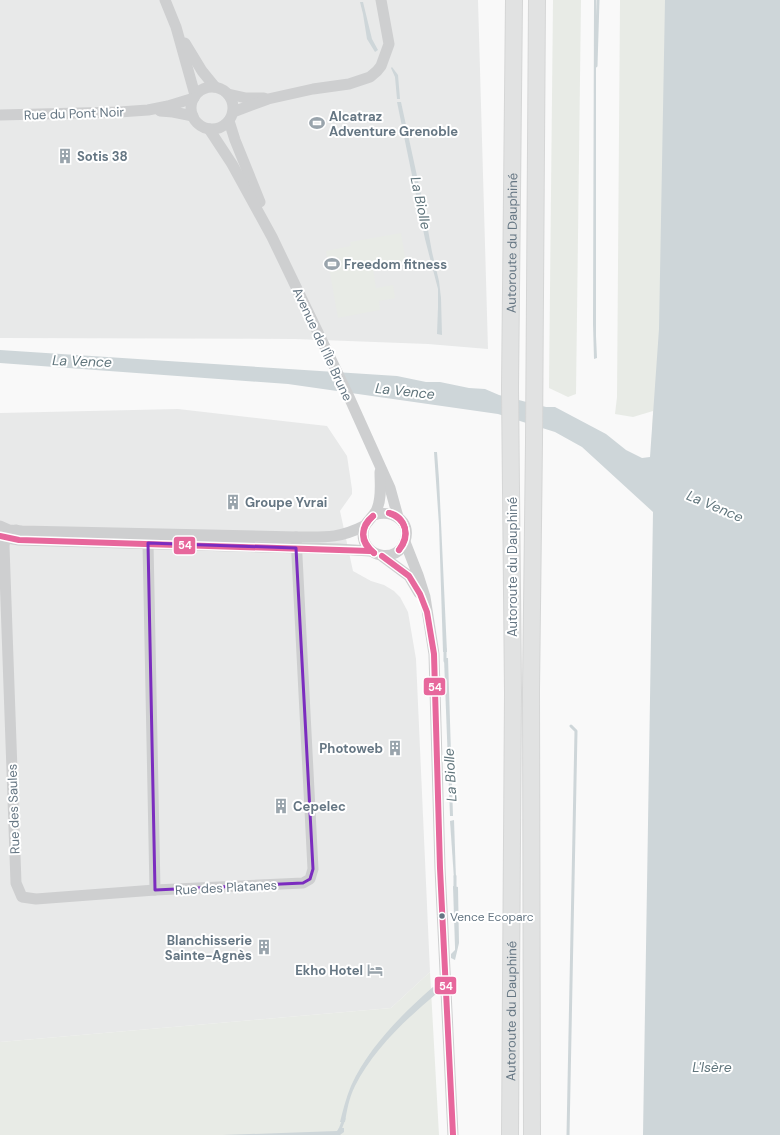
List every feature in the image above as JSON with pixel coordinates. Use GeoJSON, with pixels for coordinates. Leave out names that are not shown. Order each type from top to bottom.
{"type":"FeatureCollection","features":[{"type":"Feature","properties":{"kind":"highway","name":"Autoroute du Dauphiné"},"geometry":{"type":"LineString","coordinates":[[510,1135],[513,701],[512,438],[510,388],[514,0]]}},
{"type":"Feature","properties":{"kind":"highway","name":"Autoroute du Dauphiné"},"geometry":{"type":"LineString","coordinates":[[532,1135],[531,690],[537,0]]}},
{"type":"Feature","properties":{"kind":"street"},"geometry":{"type":"LineString","coordinates":[[165,0],[176,27],[193,57],[215,87]]}},
{"type":"Feature","properties":{"kind":"street"},"geometry":{"type":"LineString","coordinates":[[231,116],[268,99],[349,84],[363,80],[377,71],[385,57],[389,44],[381,0]]}},
{"type":"Feature","properties":{"kind":"street"},"geometry":{"type":"LineString","coordinates":[[176,27],[194,97],[191,108],[195,121],[209,129],[221,128],[226,125],[231,116],[234,105],[228,94],[222,89],[215,87],[203,89],[194,97]]}},
{"type":"Feature","properties":{"kind":"street"},"geometry":{"type":"LineString","coordinates":[[228,94],[246,98],[268,99]]}},
{"type":"Feature","properties":{"kind":"street","name":"Rue du Pont Noir"},"geometry":{"type":"LineString","coordinates":[[0,115],[148,110],[168,106],[194,97]]}},
{"type":"Feature","properties":{"kind":"street","name":"Rue du Pont Noir"},"geometry":{"type":"LineString","coordinates":[[148,110],[173,112],[193,116]]}},
{"type":"Feature","properties":{"kind":"street","name":"Avenue de l'Île Brune"},"geometry":{"type":"LineString","coordinates":[[231,116],[235,140],[258,196],[265,222]]}},
{"type":"Feature","properties":{"kind":"street","name":"Avenue de l'Île Brune"},"geometry":{"type":"LineString","coordinates":[[209,129],[232,164],[265,222],[349,397],[390,488],[398,517]]}},
{"type":"Feature","properties":{"kind":"street","name":"Avenue de l'Île Brune"},"geometry":{"type":"LineString","coordinates":[[374,515],[378,507],[381,492],[380,468]]}},
{"type":"Feature","properties":{"kind":"street"},"geometry":{"type":"LineString","coordinates":[[370,551],[363,540],[364,526],[366,522],[374,515],[386,513],[398,517],[405,526],[405,542],[399,551],[394,554],[382,556]]}},
{"type":"Feature","properties":{"kind":"street"},"geometry":{"type":"LineString","coordinates":[[0,526],[9,530],[296,543],[338,549],[370,551],[382,556],[409,576],[420,594],[428,612]]}},
{"type":"Feature","properties":{"kind":"street"},"geometry":{"type":"LineString","coordinates":[[2,537],[148,543],[296,543],[345,535],[364,526]]}},
{"type":"Feature","properties":{"kind":"street"},"geometry":{"type":"LineString","coordinates":[[2,537],[16,530]]}},
{"type":"Feature","properties":{"kind":"street","name":"Rue des Saules"},"geometry":{"type":"LineString","coordinates":[[2,537],[4,546],[16,883],[22,897],[36,899],[155,890]]}},
{"type":"Feature","properties":{"kind":"street"},"geometry":{"type":"LineString","coordinates":[[405,542],[418,575],[428,612],[434,654],[440,868],[453,1135]]}},
{"type":"Feature","properties":{"kind":"street","name":"Rue des Platanes"},"geometry":{"type":"LineString","coordinates":[[148,543],[155,890],[303,883],[310,879],[313,869],[296,543]]}},
{"type":"Feature","properties":{"kind":"highlighted area"},"geometry":{"type":"Polygon","coordinates":[[[148,543],[296,548],[313,869],[310,879],[303,883],[155,890],[148,543]]]}},
{"type":"Feature","properties":{"kind":"shaded area"},"geometry":{"type":"Polygon","coordinates":[[[0,0],[478,0],[488,349],[428,344],[295,339],[0,338],[0,0]]]}},
{"type":"Feature","properties":{"kind":"shaded area"},"geometry":{"type":"Polygon","coordinates":[[[553,0],[581,0],[576,394],[568,397],[549,388],[553,0]]]}},
{"type":"Feature","properties":{"kind":"shaded area"},"geometry":{"type":"Polygon","coordinates":[[[620,0],[711,0],[651,457],[653,411],[633,417],[615,414],[617,397],[620,0]]]}},
{"type":"Feature","properties":{"kind":"shaded area"},"geometry":{"type":"Polygon","coordinates":[[[401,233],[406,263],[373,269],[376,288],[393,285],[395,298],[379,301],[380,310],[338,318],[326,251],[351,246],[350,242],[401,233]]]}},
{"type":"Feature","properties":{"kind":"shaded area"},"geometry":{"type":"Polygon","coordinates":[[[178,409],[327,426],[347,456],[352,494],[340,511],[353,571],[371,581],[384,585],[400,597],[408,612],[416,659],[430,972],[391,1008],[0,1042],[0,413],[178,409]]]}},
{"type":"Feature","properties":{"kind":"shaded area"},"geometry":{"type":"Polygon","coordinates":[[[430,972],[439,1135],[0,1135],[0,1042],[391,1008],[430,972]]]}},
{"type":"Feature","properties":{"kind":"water"},"geometry":{"type":"Polygon","coordinates":[[[594,0],[596,0],[597,358],[594,359],[593,324],[594,0]]]}},
{"type":"Feature","properties":{"kind":"water","name":"L'Isère"},"geometry":{"type":"Polygon","coordinates":[[[665,0],[780,0],[780,1135],[643,1135],[653,512],[582,447],[555,432],[498,414],[288,384],[0,363],[0,350],[397,376],[426,382],[440,382],[469,388],[485,389],[499,395],[546,407],[555,407],[606,434],[626,450],[642,458],[650,457],[659,329],[665,0]]]}},
{"type":"Feature","properties":{"kind":"water"},"geometry":{"type":"Polygon","coordinates":[[[360,2],[363,2],[372,39],[378,50],[375,52],[367,39],[360,2]]]}},
{"type":"Feature","properties":{"kind":"water"},"geometry":{"type":"Polygon","coordinates":[[[392,67],[398,75],[400,99],[397,99],[395,77],[391,68],[392,67]]]}},
{"type":"Feature","properties":{"kind":"water"},"geometry":{"type":"Polygon","coordinates":[[[397,102],[401,102],[439,281],[442,335],[437,334],[438,289],[425,239],[397,102]]]}},
{"type":"Feature","properties":{"kind":"water"},"geometry":{"type":"Polygon","coordinates":[[[434,452],[437,452],[439,479],[447,652],[443,652],[439,525],[434,452]]]}},
{"type":"Feature","properties":{"kind":"water"},"geometry":{"type":"Polygon","coordinates":[[[444,658],[448,658],[453,816],[450,816],[444,658]]]}},
{"type":"Feature","properties":{"kind":"water"},"geometry":{"type":"Polygon","coordinates":[[[454,820],[456,879],[454,879],[450,821],[454,820]]]}},
{"type":"Feature","properties":{"kind":"water"},"geometry":{"type":"Polygon","coordinates":[[[453,886],[458,887],[459,943],[455,960],[451,958],[451,954],[455,950],[453,886]]]}},
{"type":"Feature","properties":{"kind":"water"},"geometry":{"type":"Polygon","coordinates":[[[433,987],[436,988],[436,994],[401,1025],[380,1048],[362,1073],[353,1090],[348,1104],[345,1122],[340,1122],[351,1086],[367,1058],[376,1045],[398,1020],[433,987]]]}},
{"type":"Feature","properties":{"kind":"water"},"geometry":{"type":"Polygon","coordinates":[[[339,1128],[344,1128],[344,1132],[340,1135],[222,1135],[337,1131],[339,1128]]]}},
{"type":"Feature","properties":{"kind":"waterway"},"geometry":{"type":"LineString","coordinates":[[596,66],[598,0]]}},
{"type":"Feature","properties":{"kind":"waterway","name":"La Biolle"},"geometry":{"type":"LineString","coordinates":[[445,649],[445,661]]}},
{"type":"Feature","properties":{"kind":"waterway"},"geometry":{"type":"LineString","coordinates":[[568,1135],[576,731],[571,726]]}},
{"type":"Feature","properties":{"kind":"waterway","name":"La Biolle"},"geometry":{"type":"LineString","coordinates":[[455,876],[455,889]]}},
{"type":"Feature","properties":{"kind":"waterway","name":"La Biolle"},"geometry":{"type":"LineString","coordinates":[[339,1132],[344,1119]]}},
{"type":"Feature","properties":{"kind":"transit line","name":"54"},"geometry":{"type":"LineString","coordinates":[[389,513],[395,515],[403,523],[405,528],[405,539],[399,550]]}},
{"type":"Feature","properties":{"kind":"transit line","name":"54"},"geometry":{"type":"LineString","coordinates":[[389,513],[400,519],[405,528],[405,538],[399,550]]}},
{"type":"Feature","properties":{"kind":"transit line","name":"54"},"geometry":{"type":"LineString","coordinates":[[373,516],[366,525],[363,534],[366,544],[374,553]]}},
{"type":"Feature","properties":{"kind":"transit line","name":"54"},"geometry":{"type":"LineString","coordinates":[[373,516],[366,525],[363,534],[366,544],[374,553]]}},
{"type":"Feature","properties":{"kind":"transit line","name":"54"},"geometry":{"type":"LineString","coordinates":[[0,536],[19,540],[370,551]]}},
{"type":"Feature","properties":{"kind":"transit line","name":"54"},"geometry":{"type":"LineString","coordinates":[[382,556],[409,576],[420,594],[427,612],[434,654],[440,868],[453,1135]]}},
{"type":"Feature","properties":{"kind":"place","name":"Alcatraz Adventure Grenoble"},"geometry":{"type":"Point","coordinates":[317,123]}},
{"type":"Feature","properties":{"kind":"place","name":"Sotis 38"},"geometry":{"type":"Point","coordinates":[65,156]}},
{"type":"Feature","properties":{"kind":"place","name":"Freedom fitness"},"geometry":{"type":"Point","coordinates":[332,264]}},
{"type":"Feature","properties":{"kind":"place","name":"Groupe Yvrai"},"geometry":{"type":"Point","coordinates":[233,502]}},
{"type":"Feature","properties":{"kind":"place","name":"Photoweb"},"geometry":{"type":"Point","coordinates":[395,748]}},
{"type":"Feature","properties":{"kind":"place","name":"Cepelec"},"geometry":{"type":"Point","coordinates":[281,806]}},
{"type":"Feature","properties":{"kind":"place","name":"Vence Ecoparc"},"geometry":{"type":"Point","coordinates":[442,916]}},
{"type":"Feature","properties":{"kind":"place","name":"Blanchisserie Sainte-Agnès"},"geometry":{"type":"Point","coordinates":[264,947]}},
{"type":"Feature","properties":{"kind":"place","name":"Ekho Hotel"},"geometry":{"type":"Point","coordinates":[375,970]}},
{"type":"Feature","properties":{"kind":"water label","name":"La Vence"},"geometry":{"type":"Point","coordinates":[82,361]}},
{"type":"Feature","properties":{"kind":"water label","name":"La Vence"},"geometry":{"type":"Point","coordinates":[405,391]}},
{"type":"Feature","properties":{"kind":"water label","name":"La Vence"},"geometry":{"type":"Point","coordinates":[715,506]}}]}
